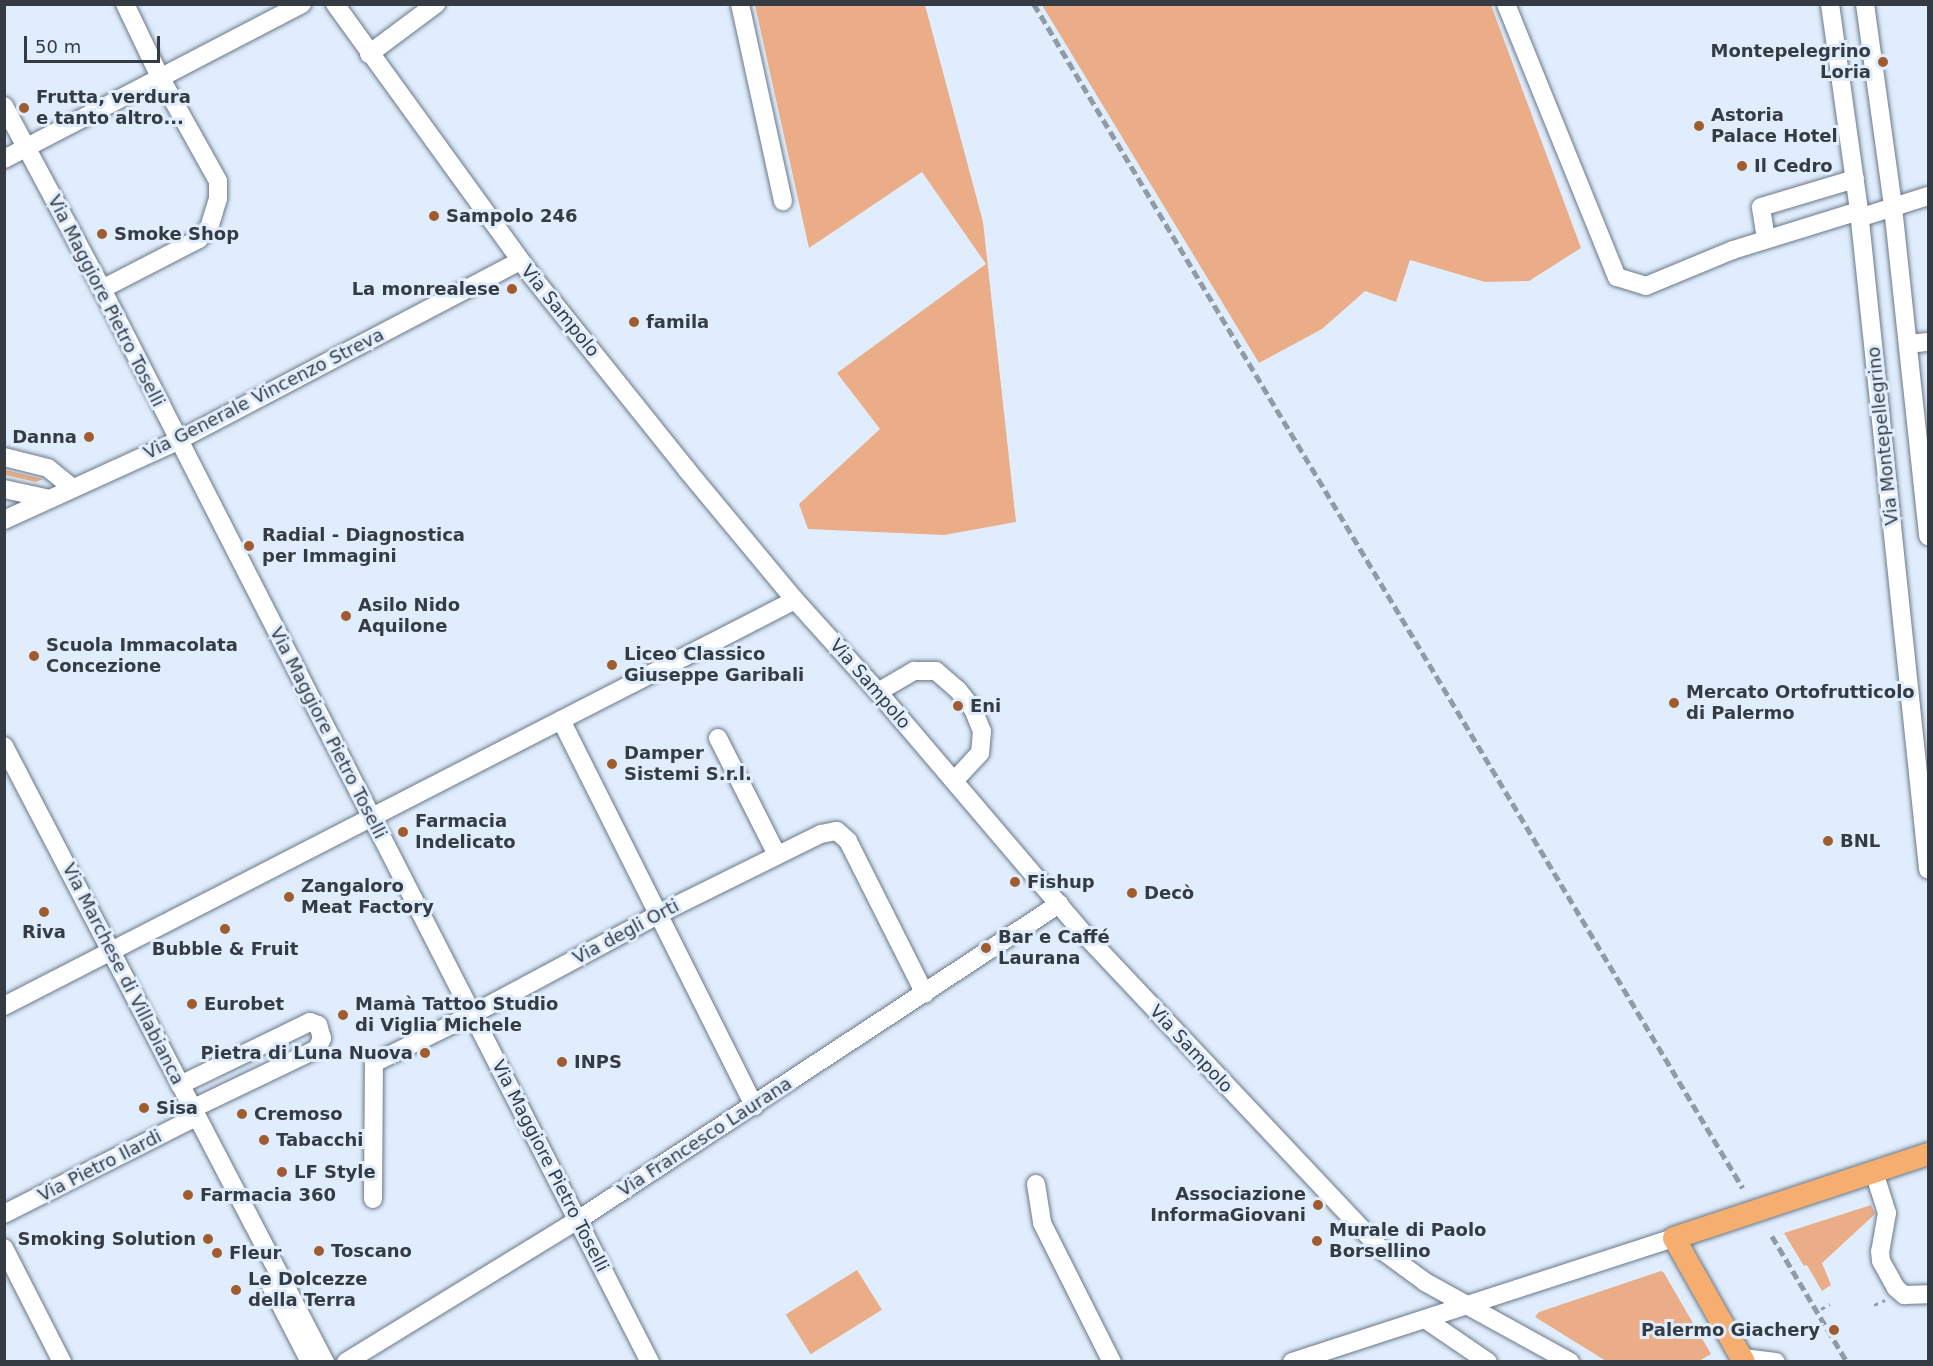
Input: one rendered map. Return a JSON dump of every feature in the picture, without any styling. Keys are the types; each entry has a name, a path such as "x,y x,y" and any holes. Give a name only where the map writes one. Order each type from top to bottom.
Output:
{"main road":[{"path":"1743,1360 1674,1238 1929,1154"}],"street":[{"path":"102,289 200,239 209,228 218,198 218,181 160,77 125,4"},
{"path":"4,159 302,4"},
{"name":"Via Sampolo","path":"335,4 373,51 520,261 795,600 878,692 1059,904 1268,1132 1383,1251 1425,1282 1570,1362"},
{"path":"373,51 436,4"},
{"path":"740,4 783,201"},
{"path":"1506,4 1617,277 1646,286 1766,239 1929,196"},
{"name":"Via Montepellegrino","path":"1830,4 1855,179 1929,869"},
{"name":"Via Montepellegrino","path":"1866,4 1893,207 1908,344 1922,406 1929,536"},
{"name":"Via Maggiore Pietro Toselli","path":"4,106 102,289 177,441 372,816 471,1015 650,1362"},
{"path":"1766,239 1761,207 1855,179"},
{"name":"Via Generale Vincenzo Streva","path":"4,520 177,441 520,261"},
{"path":"1908,344 1929,342"},
{"path":"4,457 48,468 73,488"},
{"path":"4,489 50,499"},
{"path":"4,1006 795,600"},
{"path":"878,692 914,671 936,671 958,690 973,710 982,731 980,753 954,781"},
{"path":"561,720 754,1106"},
{"path":"718,738 777,855"},
{"name":"Via Marchese di Villabianca","path":"6,760 192,1116 325,1362"},
{"name":"Via degli Orti","path":"373,1199 374,1063 471,1015 658,914 821,834 837,831 848,841 925,994"},
{"name":"Via Francesco Laurana","path":"346,1362 578,1220 1059,904"},
{"name":"Via Marchese di Villabianca","path":"107,953 180,1085 192,1116 310,1362"},
{"name":"Via Pietro Ilardi","path":"4,1214 317,1048 322,1038 318,1025 310,1022 180,1085"},
{"path":"1874,1172 1887,1213 1880,1251 1881,1261 1899,1292 1909,1295 1929,1294"},
{"path":"1036,1184 1042,1223 1112,1362"},
{"path":"1292,1362 1674,1238"},
{"path":"5,1248 62,1362"},
{"path":"1425,1319 1488,1362"},
{"path":"1743,1360 1776,1362"}],"path":[{"path":"1821,1309 1830,1304"}],"shaded area":[{"path":"755,5 925,5 983,222 1016,522 944,535 808,529 799,504 880,429 837,373 986,264 922,172 809,248"},
{"path":"1042,5 1491,5 1581,248 1529,281 1485,282 1410,260 1396,302 1365,291 1322,329 1259,363"},
{"path":"5,470 43,479 36,482 5,475"},
{"path":"1871,1205 1875,1214 1822,1263 1831,1285 1822,1291 1784,1233"},
{"path":"857,1270 882,1310 811,1354 786,1315"},
{"path":"1661,1271 1711,1354 1699,1361 1606,1361 1535,1317 1539,1312"}],"railway":[{"path":"1034,4 1743,1188"},
{"path":"1772,1236 1847,1362"}],"place":[{"name":"Montepelegrino Loria","path":"1883,62"},
{"name":"Frutta, verdura e tanto altro...","path":"24,108"},
{"name":"Astoria Palace Hotel","path":"1699,126"},
{"name":"Il Cedro","path":"1742,166"},
{"name":"Sampolo 246","path":"434,216"},
{"name":"Smoke Shop","path":"102,234"},
{"name":"La monrealese","path":"512,289"},
{"name":"famila","path":"634,322"},
{"name":"Danna","path":"89,437"},
{"name":"Radial - Diagnostica per Immagini","path":"249,546"},
{"name":"Asilo Nido Aquilone","path":"346,616"},
{"name":"Scuola Immacolata Concezione","path":"34,656"},
{"name":"Liceo Classico Giuseppe Garibali","path":"612,665"},
{"name":"Mercato Ortofrutticolo di Palermo","path":"1674,703"},
{"name":"Eni","path":"958,706"},
{"name":"Damper Sistemi S.r.l.","path":"612,764"},
{"name":"Farmacia Indelicato","path":"403,832"},
{"name":"BNL","path":"1828,841"},
{"name":"Fishup","path":"1015,882"},
{"name":"Decò","path":"1132,893"},
{"name":"Zangaloro Meat Factory","path":"289,897"},
{"name":"Riva","path":"44,912"},
{"name":"Bubble & Fruit","path":"225,929"},
{"name":"Bar e Caffé Laurana","path":"986,948"},
{"name":"Eurobet","path":"192,1004"},
{"name":"Mamà Tattoo Studio di Viglia Michele","path":"343,1015"},
{"name":"Pietra di Luna Nuova","path":"425,1053"},
{"name":"INPS","path":"562,1062"},
{"name":"Sisa","path":"144,1108"},
{"name":"Cremoso","path":"242,1114"},
{"name":"Tabacchi","path":"264,1140"},
{"name":"LF Style","path":"282,1172"},
{"name":"Farmacia 360","path":"188,1195"},
{"name":"Associazione InformaGiovani","path":"1318,1205"},
{"name":"Smoking Solution","path":"208,1239"},
{"name":"Murale di Paolo Borsellino","path":"1317,1241"},
{"name":"Toscano","path":"319,1251"},
{"name":"Fleur","path":"217,1253"},
{"name":"Le Dolcezze della Terra","path":"236,1290"},
{"name":"Palermo Giachery","path":"1834,1330"}]}
